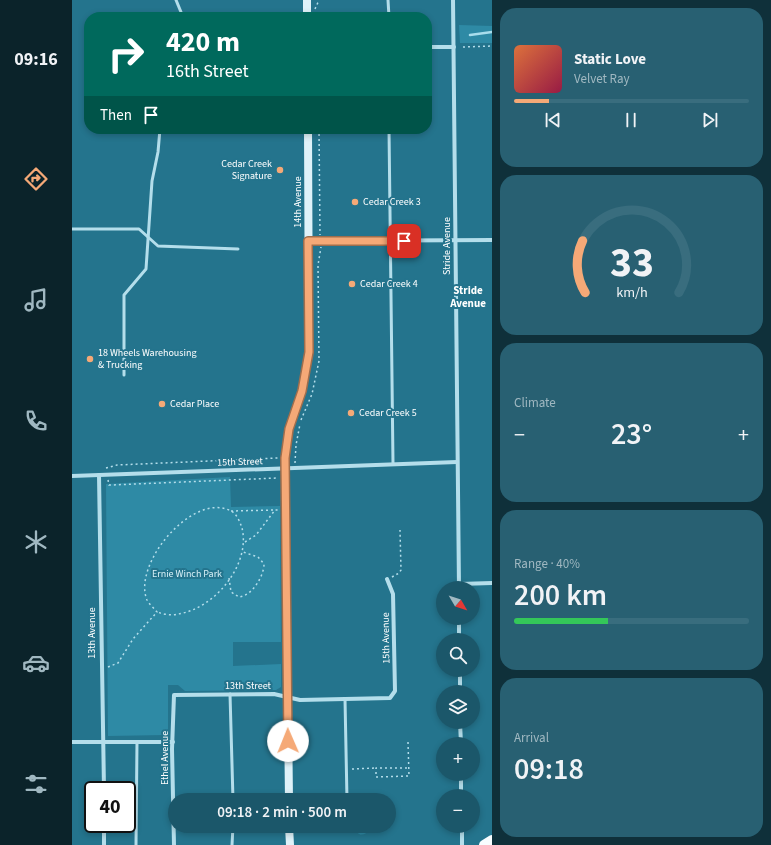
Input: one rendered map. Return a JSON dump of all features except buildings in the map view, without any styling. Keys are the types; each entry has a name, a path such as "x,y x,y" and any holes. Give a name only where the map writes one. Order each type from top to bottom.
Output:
{"main road":[{"path":"484,845 492,840"}],"street":[{"path":"307,0 307,12"},
{"name":"Stride Avenue","path":"453,0 459,581"},
{"path":"432,47 454,47"},
{"name":"14th Avenue","path":"289,793 285,468 289,429 302,391 309,352 308,134"},
{"path":"308,241 492,240"},
{"name":"15th Street","path":"72,476 393,463 457,462"},
{"name":"13th Avenue","path":"99,475 104,781"},
{"name":"15th Avenue","path":"386,579 393,594 395,691 392,696"},
{"path":"480,584 492,583"},
{"name":"13th Street","path":"174,695 274,694 300,700 387,699 392,696"},
{"name":"Ethel Avenue","path":"174,695 172,742 174,845"},
{"path":"72,742 172,742"},
{"path":"104,833 104,845"},
{"path":"289,833 290,845"},
{"path":"462,833 462,845"}],"lane":[{"path":"176,0 181,12"},
{"path":"388,0 389,12"},
{"path":"124,375 124,295 146,270 147,236 152,181 158,152 160,134"},
{"path":"389,134 393,463"},
{"path":"72,229 139,228 158,246 238,249"},
{"path":"230,694 233,793"},
{"path":"345,699 347,793"},
{"path":"136,845 137,742"},
{"path":"232,845 233,833"}],"path":[{"path":"315,10 319,0"},
{"path":"463,47 492,46"},
{"path":"319,134 320,232"},
{"path":"107,468 117,465 278,458"},
{"path":"108,480 109,485 112,485 278,478"},
{"path":"231,512 240,522 244,543 237,566 230,578 217,594 198,607 176,615 157,612 147,600 145,589 151,563 162,543 180,524 198,512 208,508 219,507 231,512 286,510"},
{"path":"244,543 256,535 275,510"},
{"path":"386,579 399,573 401,570 400,530"},
{"path":"230,578 231,592 235,596 244,597 257,584 264,568 262,560 242,552"},
{"path":"106,667 118,663 133,639 157,612"},
{"path":"376,768 376,777 409,776 408,742"},
{"path":"346,770 408,768"}],"green space":[{"path":"459,25 492,26 492,43 460,43"},
{"name":"Ernie Winch Park","path":"230,477 231,507 280,506 281,642 233,642 233,666 281,664 281,687 276,690 185,691 178,685 168,685 168,729 165,735 108,736 106,484"}],"waterway":[{"path":"470,35 492,32"}],"place":[{"name":"Cedar Creek Signature","path":"280,170"},
{"name":"Cedar Creek 3","path":"355,202"},
{"name":"Cedar Creek 4","path":"352,284"},
{"name":"18 Wheels Warehousing & Trucking","path":"90,359"},
{"name":"Cedar Place","path":"162,404"},
{"name":"Cedar Creek 5","path":"351,413"}],"district":[{"name":"Stride Avenue","path":"468,296"}],"route":[{"path":"288,741 285,458 289,429 302,391 309,352 308,241 404,241"}]}
